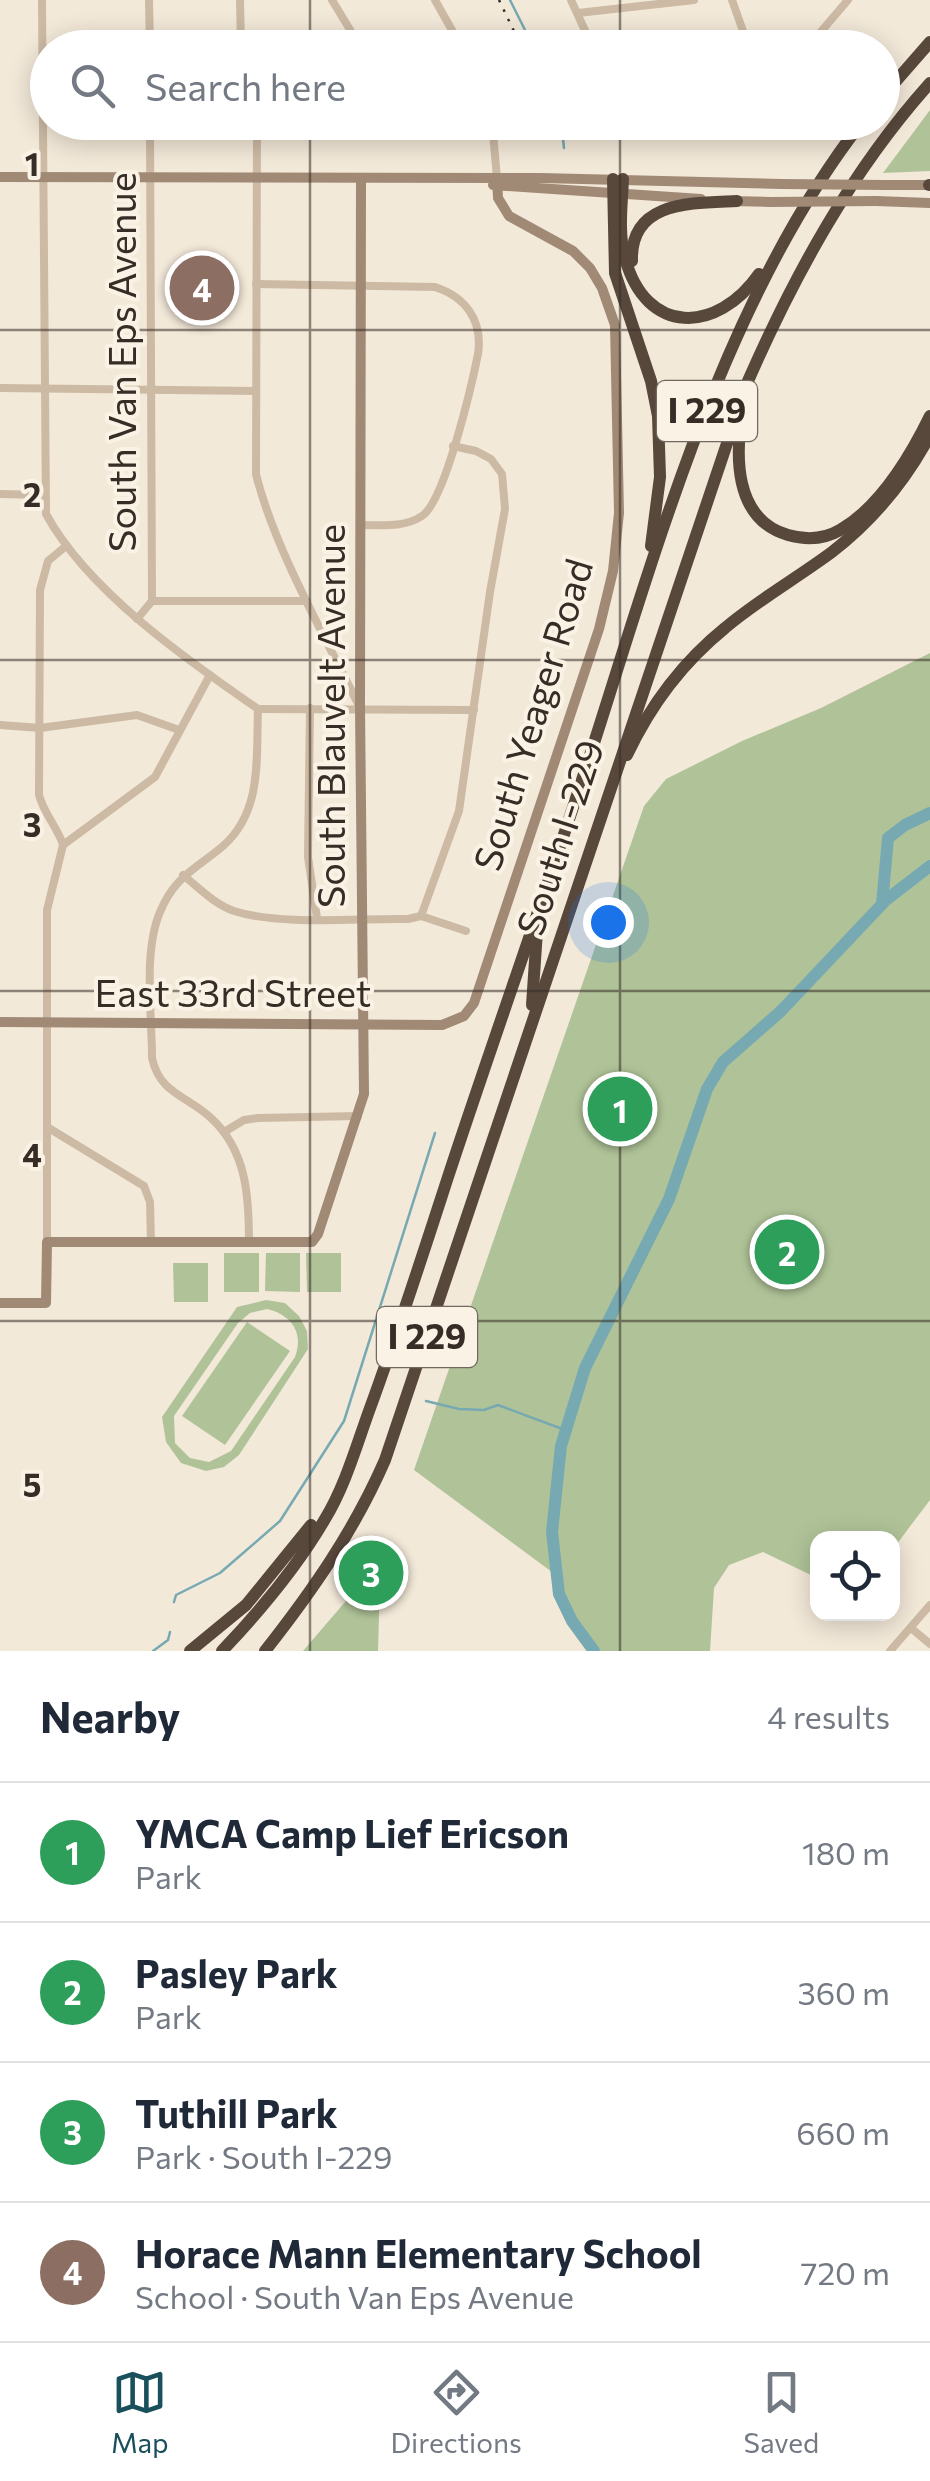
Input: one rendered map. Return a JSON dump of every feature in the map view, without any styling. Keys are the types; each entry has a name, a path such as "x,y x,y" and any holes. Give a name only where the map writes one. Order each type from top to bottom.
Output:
{"highway":[{"path":"900,76 930,42"},
{"name":"South I-229","path":"900,120 930,83"},
{"name":"South I-229","path":"341,1489 539,908 636,607 724,365 765,276 849,140"},
{"name":"South I-229","path":"264,1651 337,1555 385,1460 732,422 804,264 884,140"},
{"path":"617,186 623,249 635,284 654,305 671,314 714,314 739,300 796,224"},
{"path":"617,186 615,272 651,381 659,437 656,521 636,607"},
{"path":"635,284 633,244 656,213 682,204 737,201"},
{"path":"762,350 742,414 740,468 749,504 762,521 780,532 818,538 834,534 852,522 902,465 930,416"},
{"path":"596,831 638,734 672,681 722,629 832,552 859,528 902,480 930,435"},
{"path":"530,1026 539,908"},
{"path":"190,1651 246,1605 341,1489"},
{"name":"I 229","path":"222,1651 277,1589 324,1522 341,1489"}],"street":[{"path":"42,0 42,30"},
{"path":"149,0 150,30"},
{"path":"240,0 241,30"},
{"path":"332,0 350,30"},
{"path":"435,0 452,30"},
{"path":"571,0 585,30"},
{"path":"578,13 694,0"},
{"path":"732,0 742,30"},
{"path":"822,30 848,0"},
{"path":"43,140 44,494 46,514 66,546 137,619 258,709 474,710"},
{"name":"South Van Eps Avenue","path":"150,140 152,601"},
{"path":"257,140 256,474 261,495 307,601 360,708"},
{"path":"494,140 497,182"},
{"path":"0,177 463,180 617,186 930,185"},
{"name":"South Blauvelt Avenue","path":"249,1243 312,1242 318,1234 364,1094 361,179"},
{"name":"South Yeager Road","path":"464,1016 477,997 593,648 609,590 619,513 617,345 610,306 590,268 574,251 509,216 498,198 497,182"},
{"path":"617,186 737,201 930,203"},
{"path":"256,284 435,287 456,295 475,318 478,354 439,496 422,516 393,525 361,525"},
{"path":"0,388 256,391"},
{"path":"422,916 460,811 506,495 502,474 490,459 453,446"},
{"path":"0,494 44,494"},
{"path":"0,1303 46,1303 47,910 63,846 39,795 40,580 48,561 66,546"},
{"path":"137,619 152,601 307,601"},
{"path":"63,846 155,778 210,676"},
{"path":"310,708 308,858 316,918"},
{"path":"47,1242 249,1243 246,1178 224,1132 196,1106 165,1086 156,1074 152,942 159,914 183,874 222,847 246,818 255,785 258,709"},
{"path":"0,725 40,728 138,715 179,730"},
{"path":"183,874 215,902 234,911 266,917 422,916 466,931"},
{"name":"East 33rd Street","path":"0,1022 442,1025 464,1016"},
{"path":"224,1132 244,1120 258,1118 358,1116"},
{"path":"47,1126 144,1186 150,1202 150,1243"},
{"path":"890,1651 930,1605"},
{"path":"911,1628 930,1644"}],"green space":[{"path":"930,110 930,171 883,173"},
{"path":"930,653 930,1500 900,1540 900,1531 810,1531 810,1575 763,1552 729,1565 714,1588 710,1651 594,1651 564,1608 556,1575 414,1470 644,806 666,779"},
{"path":"224,1253 259,1253 259,1292 224,1292"},
{"path":"266,1253 300,1253 300,1292 265,1291"},
{"path":"306,1253 341,1253 341,1292 307,1292"},
{"path":"173,1263 208,1263 208,1302 174,1302"},
{"path":"266,1300 285,1303 307,1331 308,1349 239,1455 224,1467 206,1471 181,1463 166,1442 162,1417 237,1307","holes":["267,1309 294,1326 298,1340 295,1357 231,1451 209,1462 190,1458 175,1443 174,1416 238,1323 250,1313"]},
{"path":"247,1322 290,1351 225,1445 182,1416"},
{"path":"381,1544 378,1651 303,1651 345,1602"}],"waterway":[{"path":"510,0 525,30"},
{"path":"563,140 564,148"},
{"path":"882,904 888,838 930,813"},
{"path":"594,1651 572,1621 559,1594 552,1532 561,1446 585,1368 669,1199 707,1089 723,1062 781,1011 886,900 930,866"},
{"path":"174,1602 176,1595 220,1573 280,1521 344,1421 435,1133"},
{"path":"426,1401 459,1409 484,1410 498,1405 565,1430"},
{"path":"153,1651 168,1640 170,1632"}],"railway":[{"path":"499,0 513,30"}],"place":[{"name":"Horace Mann Elementary School","path":"202,288"},
{"name":"YMCA Camp Lief Ericson","path":"620,1109"},
{"name":"Pasley Park","path":"787,1252"},
{"name":"Tuthill Park","path":"371,1573"}]}
